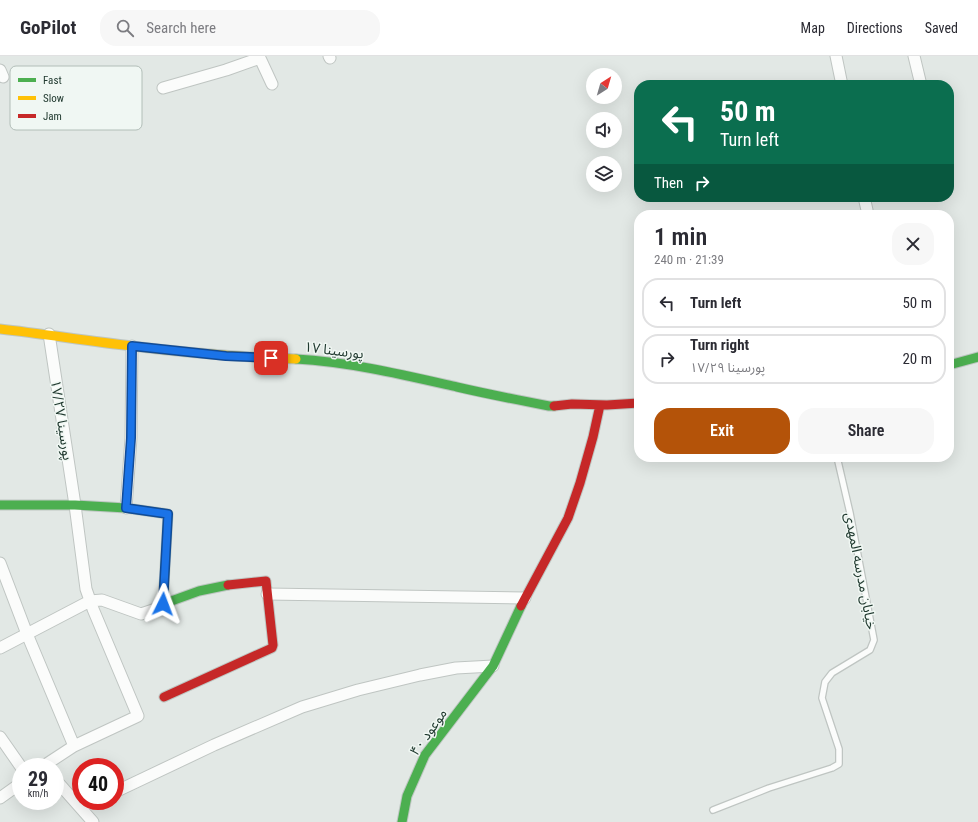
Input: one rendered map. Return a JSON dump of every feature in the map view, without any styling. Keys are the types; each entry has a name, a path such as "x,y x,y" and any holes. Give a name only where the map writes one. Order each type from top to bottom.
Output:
{"street":[{"path":"836,56 841,80"},
{"path":"914,56 920,80"},
{"path":"163,88 226,70 260,57 272,84"},
{"path":"865,202 866,210"},
{"name":"پورسینا ۱۷","path":"0,329 49,334 132,346 226,356 315,360 383,370 479,392 550,406 572,404 600,405 634,403"},
{"name":"پورسینا ۱۷/۲۷","path":"49,334 86,589 138,716 74,746"},
{"path":"126,508 131,438 132,346"},
{"path":"954,364 978,357"},
{"name":"موعود ۴۰","path":"402,822 408,796 425,755 493,666 525,598 568,518 580,483 600,405"},
{"path":"0,505 75,505 126,508 168,514 163,604"},
{"path":"0,563 27,634 74,746 57,758"},
{"path":"0,648 90,601 102,600 141,614 199,591 264,580 267,582 273,644 272,648 164,696"},
{"path":"267,594 525,598"},
{"path":"124,788 214,745 302,707 358,690 420,675 456,668 493,666"},
{"path":"0,737 15,758"},
{"path":"0,798 12,789"},
{"path":"64,789 72,799"},
{"path":"82,810 93,822"}],"lane":[{"name":"خیابان مدرسه المهدی","path":"714,810 770,788 832,768 839,764 839,748 822,698 825,682 832,673 870,650 874,640 850,513 838,462"}],"traffic: fast":[{"path":"954,364 978,357"},
{"path":"296,359 336,363 377,370 503,397 554,406"},
{"path":"0,505 75,505 126,508 168,514 163,604 199,591 228,585"},
{"path":"402,822 407,796 425,755 493,666 521,606"}],"traffic: slow":[{"path":"0,329 173,351 296,359"}],"traffic: jam":[{"path":"554,406 572,404 607,405 634,403"},
{"path":"521,606 568,518 580,483 600,405"},
{"path":"164,697 272,648 273,645 266,581 228,585"}],"route":[{"path":"163,604 168,514 126,508 131,438 132,346 226,356 271,358"}]}
